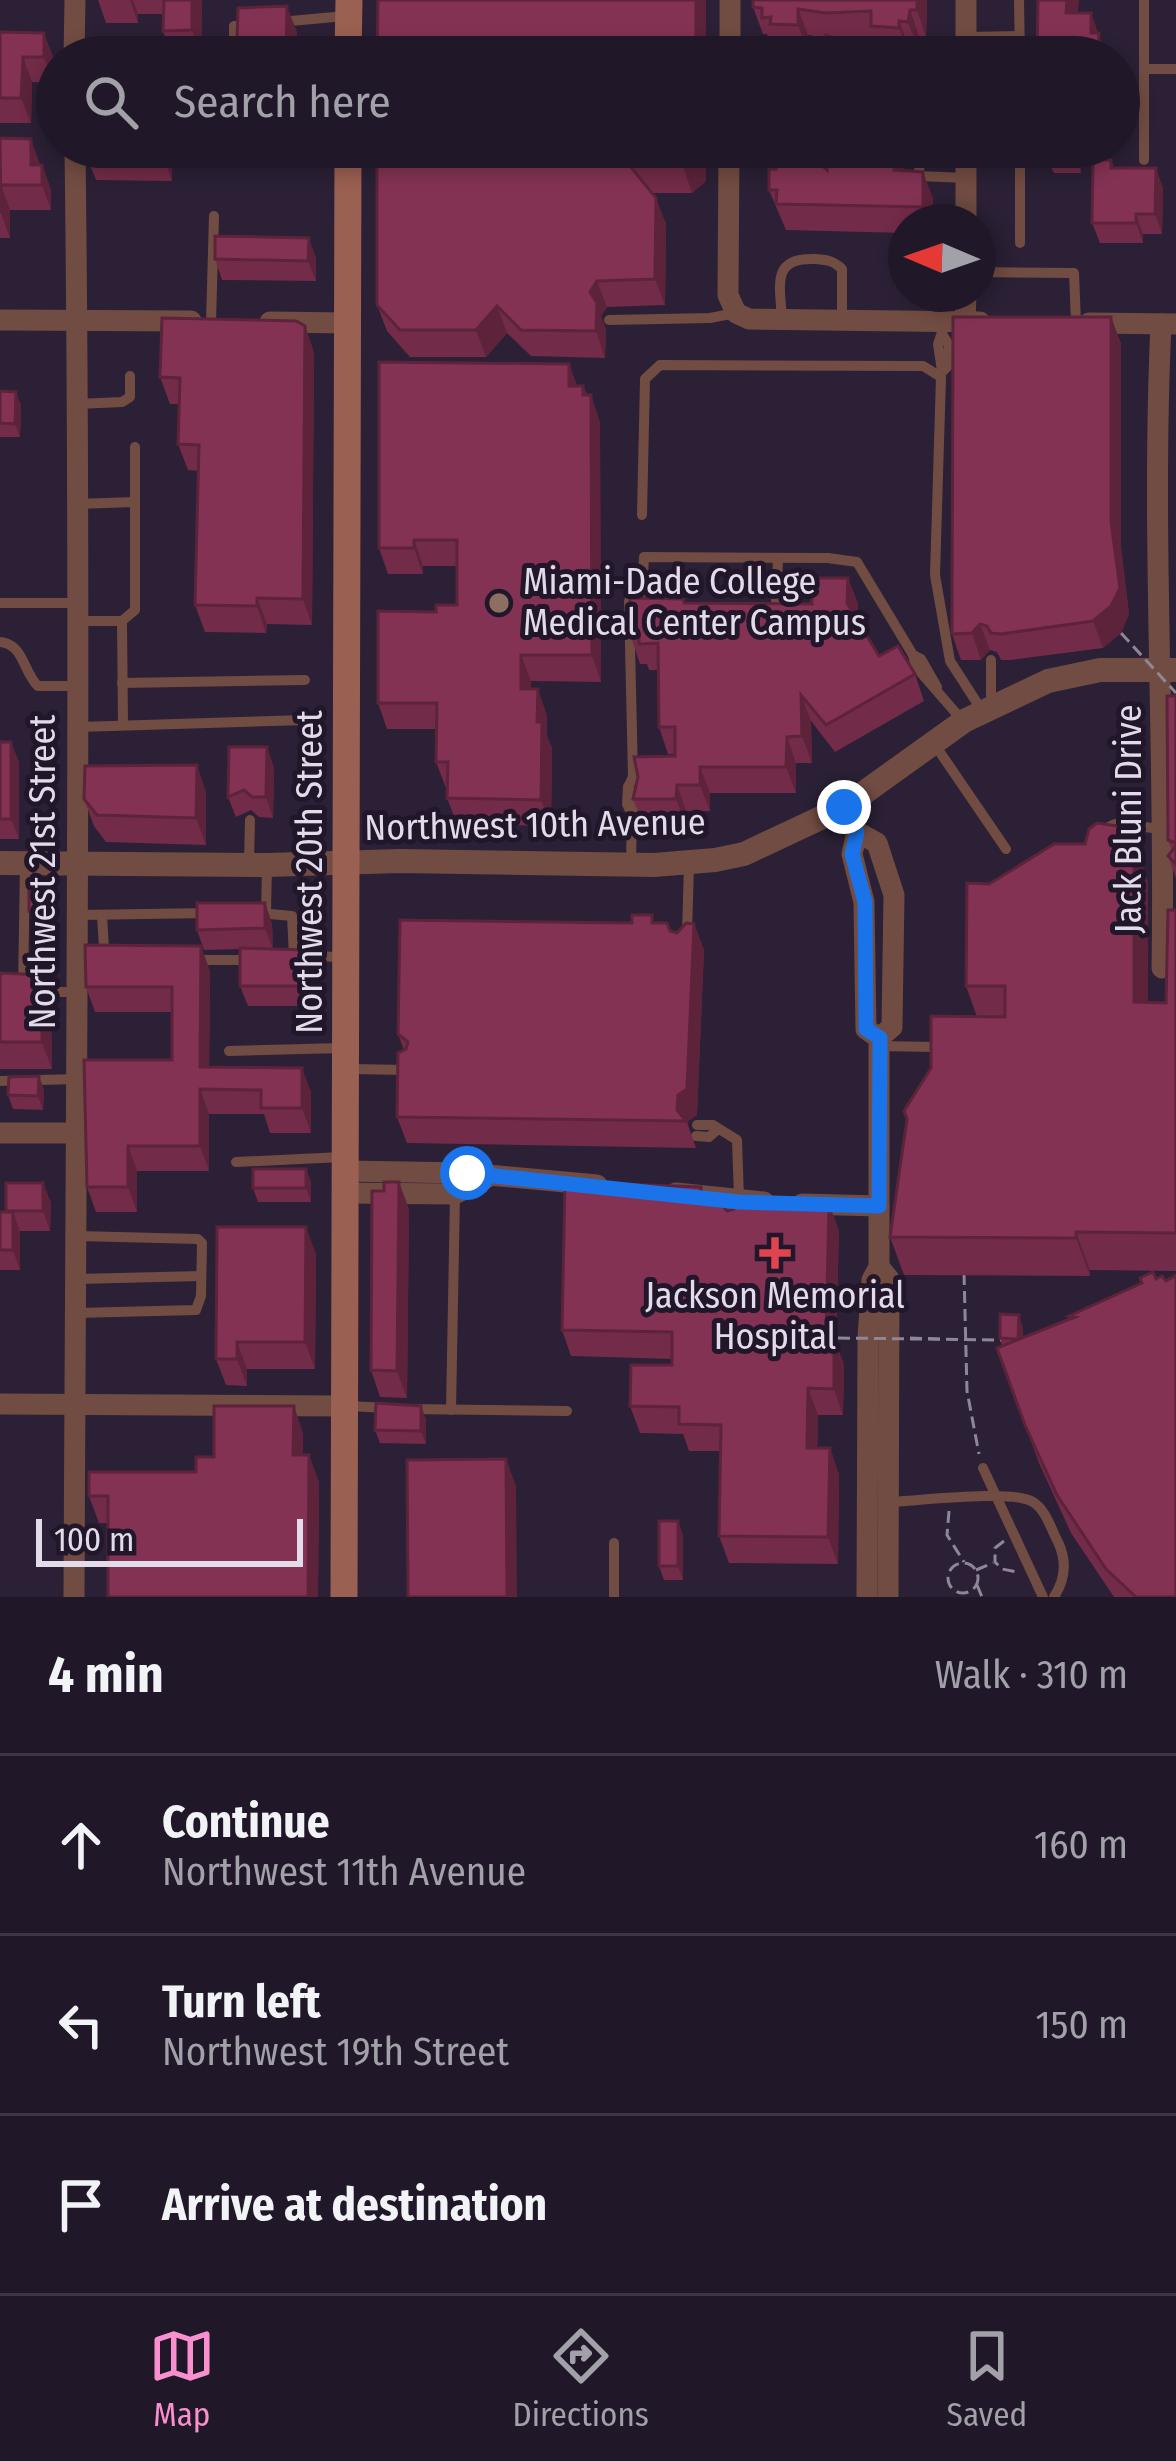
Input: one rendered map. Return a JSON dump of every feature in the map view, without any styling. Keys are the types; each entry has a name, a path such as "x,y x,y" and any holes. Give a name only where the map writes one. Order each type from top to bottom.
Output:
{"main road":[{"name":"Northwest 20th Street","path":"344,1597 348,168"}],"street":[{"path":"74,36 75,0"},
{"path":"730,0 730,36"},
{"path":"966,0 966,36"},
{"name":"Northwest 21st Street","path":"74,1597 79,1133 75,168"},
{"path":"729,168 728,295 736,314 749,319 951,326 1010,322"},
{"path":"966,168 966,204"},
{"path":"951,326 958,312"},
{"path":"0,320 347,323"},
{"path":"1065,323 1168,324"},
{"name":"Jack Bluni Drive","path":"1162,968 1155,879 1163,829 1168,670 1157,396 1168,324"},
{"name":"Northwest 10th Avenue","path":"13,864 689,864 744,854 844,807 933,742 1048,681 1100,670 1168,670"},
{"path":"844,807 857,832 877,843 894,895 892,1028 880,1042 886,1150 879,1206 879,1267 872,1280 869,1324 888,1597"},
{"path":"0,1133 79,1133"},
{"path":"346,1174 490,1175 638,1189 738,1208 879,1206"},
{"path":"346,1174 455,1194 490,1175"},
{"path":"0,1404 344,1406"},
{"path":"867,1597 878,1502"}],"lane":[{"path":"1019,0 1019,36"},
{"path":"1144,0 1144,160"},
{"path":"276,22 349,8"},
{"path":"234,36 234,26 255,24"},
{"path":"1144,69 1176,70"},
{"path":"919,168 919,176 966,178"},
{"path":"1020,168 1020,243"},
{"path":"214,216 232,322"},
{"path":"782,320 781,278 785,263 792,259 836,262 842,269 842,320"},
{"path":"996,272 1075,273 1065,323"},
{"path":"609,320 736,314"},
{"path":"951,326 938,344 935,575 950,661 979,714"},
{"path":"642,515 645,379 660,365 923,366 941,374"},
{"path":"77,404 122,402 130,397 130,376"},
{"path":"0,603 122,620 134,610 135,447"},
{"path":"76,504 135,502"},
{"path":"631,865 637,798 628,787 633,777 629,601 642,593 644,557 857,562 937,687 979,714"},
{"path":"776,604 778,559"},
{"path":"122,620 123,724"},
{"path":"0,642 20,652 27,676 38,686 75,686"},
{"path":"979,714 992,660"},
{"path":"122,683 305,680"},
{"path":"75,728 306,720"},
{"path":"933,742 1006,849"},
{"path":"250,820 266,913"},
{"path":"1091,848 1098,832 1115,824 1163,829"},
{"path":"13,864 18,992 77,992"},
{"path":"686,950 689,864"},
{"path":"242,913 292,916 292,958 346,956"},
{"path":"75,915 219,914"},
{"path":"101,915 105,951 120,961"},
{"path":"184,961 268,960"},
{"path":"880,1042 935,1047 935,1066"},
{"path":"229,1051 346,1059 408,1070"},
{"path":"0,1081 78,1079"},
{"path":"696,1131 712,1125 737,1140 738,1208"},
{"path":"236,1162 346,1174"},
{"path":"451,1410 455,1194"},
{"path":"76,1313 196,1310 202,1276 198,1239 78,1236"},
{"path":"77,1279 202,1276"},
{"path":"344,1406 567,1411"},
{"path":"983,1468 1043,1597"},
{"path":"878,1502 1024,1498 1043,1512 1063,1552 1062,1582 1054,1597"},
{"path":"614,1543 614,1597"}],"path":[{"path":"1121,633 1176,693"},
{"path":"964,1271 968,1391 983,1468"},
{"path":"836,1338 1010,1340"},
{"path":"896,1338 940,1339"},
{"path":"949,1510 947,1535 961,1551 964,1563 976,1570"},
{"path":"995,1562 995,1548 1004,1541"},
{"path":"976,1570 995,1562"},
{"path":"995,1562 1007,1572 1018,1572"},
{"path":"964,1563 949,1572 950,1586 967,1593 977,1583"},
{"path":"976,1570 982,1597"}],"building":[{"path":"164,0 192,0 192,30 163,31"},
{"path":"378,0 696,0 696,36 377,36"},
{"path":"753,0 917,0 917,10 910,10 908,22 899,21 899,28 871,26 871,11 798,9 798,25 770,24 771,17 762,18 762,8 753,7"},
{"path":"1038,0 1067,0 1066,13 1091,13 1091,33 1099,33 1099,36 1037,36"},
{"path":"287,6 286,36 237,36 238,8"},
{"path":"0,32 44,33 36,36 36,57 23,57 21,98 0,98"},
{"path":"0,138 31,139 31,165 42,168 42,185 1,185 1,213"},
{"path":"377,168 632,168 656,198 655,279 597,281 590,292 597,303 596,331 521,330 497,306 476,330 400,330 377,305"},
{"path":"1093,168 1156,168 1155,214 1136,214 1136,223 1092,223"},
{"path":"769,169 923,172 923,204 776,204 777,190 769,190"},
{"path":"215,236 309,238 308,261 215,259"},
{"path":"953,317 1111,317 1111,522 1120,588 1111,606 1093,621 1001,634 980,624 972,633 952,634"},
{"path":"162,318 296,321 305,326 303,599 257,598 257,606 195,605 199,445 178,444 180,378 160,377"},
{"name":"Miami-Dade College Medical Center Campus","path":"379,362 569,364 569,386 583,386 583,395 591,395 592,655 521,655 521,689 538,689 541,800 447,798 448,762 436,762 437,703 378,703 378,611 436,612 436,605 457,605 457,540 414,540 414,548 379,548"},
{"path":"0,391 16,392 15,424 0,423"},
{"path":"811,578 848,578 847,603 879,656 898,646 915,674 826,725 801,695 802,736 787,737 786,767 700,767 700,785 677,785 676,799 633,799 638,777 634,757 675,756 675,727 659,727 658,643 639,644 639,637 631,637 630,598 812,604"},
{"path":"1167,696 1176,696 1176,843 1168,840"},
{"path":"0,742 11,742 11,819 0,819"},
{"path":"229,747 267,747 266,797 252,797 244,790 228,797"},
{"path":"197,765 196,818 97,815 84,799 85,766"},
{"path":"1097,823 1124,827 1134,842 1134,1002 1166,1003 1168,910 1176,910 1176,1233 1076,1232 1076,1238 890,1237 907,1119 904,1111 931,1068 931,1016 1005,1017 1005,986 966,986 967,883 989,884 1054,844 1085,844 1089,829"},
{"path":"29,879 45,880 44,912 29,911"},
{"path":"197,903 265,903 265,928 197,930"},
{"path":"632,915 652,915 652,923 667,923 677,933 686,923 694,924 687,1089 678,1095 677,1110 686,1121 397,1117 398,1053 408,1042 398,1034 400,920 632,923"},
{"path":"85,945 201,946 200,1067 302,1068 302,1108 261,1108 261,1090 200,1089 200,1146 128,1146 128,1187 87,1187 84,1060 172,1060 172,987 86,987"},
{"path":"240,948 306,950 306,986 240,986"},
{"path":"0,973 42,975 42,1042 0,1042"},
{"path":"39,1076 38,1096 8,1095 9,1077"},
{"path":"253,1169 306,1169 306,1188 253,1188"},
{"path":"384,1182 399,1182 397,1371 371,1370 372,1191 384,1191"},
{"path":"565,1182 701,1187 701,1200 719,1201 727,1211 738,1201 829,1204 826,1338 834,1338 834,1389 808,1388 807,1448 830,1448 828,1537 719,1536 721,1425 679,1424 679,1407 630,1406 631,1365 672,1365 672,1332 562,1330"},
{"path":"6,1183 43,1183 43,1211 6,1211"},
{"path":"0,1212 13,1212 13,1250 0,1250"},
{"path":"217,1227 306,1227 305,1342 237,1342 237,1359 216,1359"},
{"path":"1153,1272 1156,1279 1162,1276 1166,1281 1176,1275 1176,1597 1136,1597 1106,1569 1057,1495 997,1348 1075,1317 1069,1316 1142,1283 1140,1278"},
{"path":"1000,1314 1019,1315 1018,1339 1000,1338"},
{"path":"376,1403 421,1406 421,1431 375,1430"},
{"path":"214,1406 294,1406 293,1455 309,1455 308,1597 108,1597 108,1496 89,1496 89,1472 196,1472 196,1457 214,1457"},
{"path":"506,1459 507,1597 408,1597 407,1460"},
{"path":"659,1521 678,1521 678,1566 659,1566"}],"place":[{"name":"Miami-Dade College Medical Center Campus","path":"499,603"},
{"name":"Jackson Memorial Hospital","path":"775,1253"}],"route":[{"path":"467,1173 739,1202 879,1206 880,1038 866,1029 865,902 852,854 857,832 844,807"}]}
